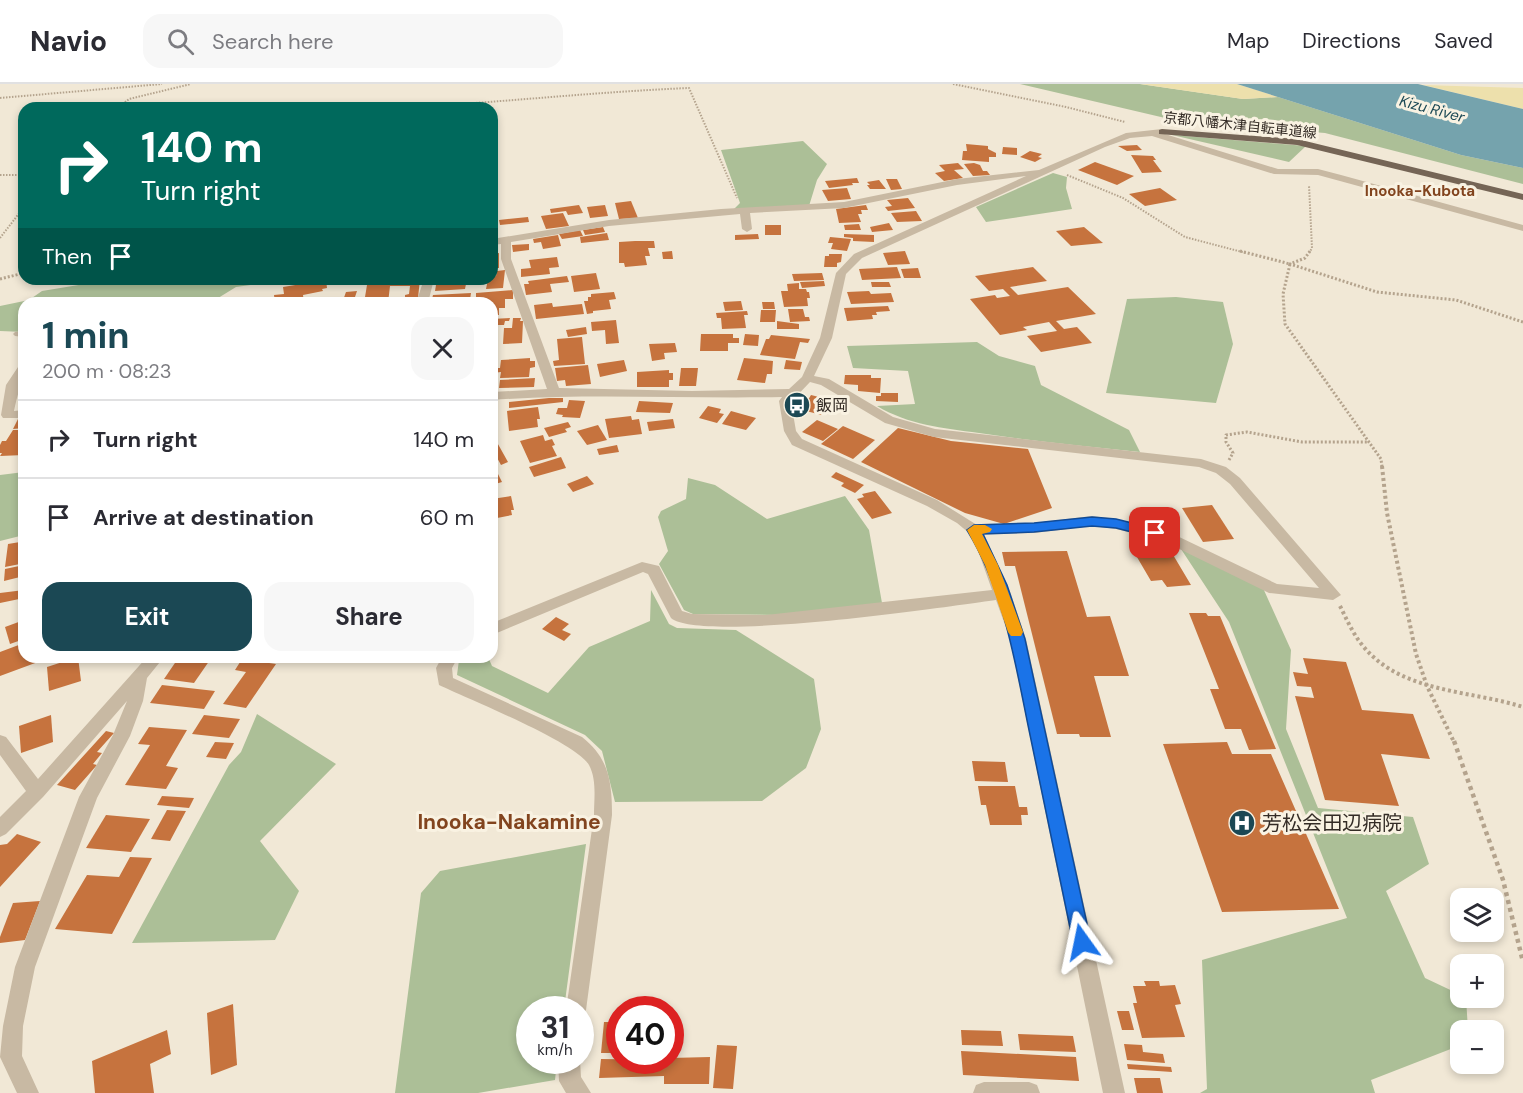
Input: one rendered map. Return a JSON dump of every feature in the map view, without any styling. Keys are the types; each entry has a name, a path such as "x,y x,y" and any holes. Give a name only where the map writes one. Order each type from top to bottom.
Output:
{"main road":[{"name":"京都八幡木津自転車道線","path":"1156,132 1306,143 1523,197"}],"street":[{"path":"1114,1093 1018,639 983,545 974,530 932,503 797,442 790,431 785,401 807,378 826,338 841,273 858,256 1046,171 1122,138 1156,132 1277,172 1318,172 1523,228"},
{"path":"498,241 609,223 721,212 844,205 984,177 1046,171"},
{"path":"745,211 747,229"},
{"path":"506,239 506,259 554,392"},
{"path":"18,376 12,385 7,414 18,414"},
{"path":"807,378 825,382 889,420 934,433 1201,463 1221,470 1235,481 1333,595"},
{"path":"498,396 554,392 692,395 791,393"},
{"path":"974,530 1034,528 1092,521 1116,524 1168,537 1274,589 1333,595"},
{"path":"498,627 642,567 654,570 676,614 681,618 692,620 766,621 940,603 1003,594"},
{"path":"0,829 37,792 151,663"},
{"path":"447,663 444,668 445,681 576,742 594,757 599,765 603,786 603,815 578,996"},
{"path":"28,1093 11,1057 13,1026 25,967 88,797 125,727 135,701 139,676"},
{"path":"0,742 37,792"},
{"path":"570,1074 570,1081 580,1093"},
{"path":"984,1093 1029,1093"}],"path":[{"path":"0,98 162,84"},
{"path":"125,102 129,99 191,84"},
{"path":"953,84 1128,122"},
{"path":"498,103 599,92 689,88 710,131 738,201 735,207 721,212"},
{"path":"1046,171 1110,191 1143,209 1171,231 1185,237 1290,264 1377,292 1456,300 1523,321"},
{"path":"0,176 18,175"},
{"path":"1290,264 1305,258 1312,248 1309,183 1338,177"},
{"path":"0,238 18,215"},
{"path":"1290,264 1281,295 1280,307 1285,324 1382,459 1387,513 1416,654 1427,686 1449,728 1468,779 1503,880 1523,962"},
{"path":"0,279 18,274"},
{"path":"1221,470 1233,453 1226,442 1226,435 1234,433 1247,432 1302,442 1370,442"},
{"path":"1333,595 1366,651 1388,671 1408,681 1499,698 1523,707"}],"green space":[{"path":"1020,84 1140,84 1243,99 1278,97 1461,155 1523,168 1523,184 1325,133 1178,121"},
{"path":"1172,135 1306,146 1289,162"},
{"path":"803,141 827,164 817,180 809,206 734,209 740,203 721,150"},
{"path":"1053,173 1067,177 1066,188 1072,209 986,222 976,207"},
{"path":"78,285 250,285 236,287 220,297 33,297 42,291"},
{"path":"1176,297 1223,302 1233,344 1216,403 1106,393 1127,299"},
{"path":"18,302 18,332 0,331 0,306"},
{"path":"977,342 999,356 1035,366 1041,385 1129,430 1140,452 952,429 901,418 877,406 915,404 908,371 853,368 847,346"},
{"path":"18,473 18,536 0,541 0,475"},
{"path":"688,478 715,485 767,519 845,496 869,530 882,603 777,615 693,614 684,610 659,564 668,551 658,517 661,511 686,499"},
{"path":"1181,549 1263,588 1291,650 1286,729 1318,808 1413,817 1429,864 1386,891 1425,978 1450,990 1450,1008 1467,1008 1467,1020 1450,1020 1450,1049 1371,1080 1375,1093 1200,1093 1207,1089 1202,960 1347,918 1229,622"},
{"path":"651,590 669,624 677,628 736,630 814,679 821,729 806,768 762,801 615,802 602,751 585,735 457,675 459,663 491,663 492,666 548,693 589,647 650,621"},
{"path":"257,714 336,764 260,841 299,891 275,940 132,943 229,765 241,752"},
{"path":"586,844 566,996 516,996 516,1074 556,1074 555,1080 478,1093 395,1093 421,893 440,871"}],"sand":[{"path":"1140,84 1237,84 1278,97 1243,99"},
{"path":"1423,85 1523,88 1523,109"}],"water":[{"name":"Kizu River","path":"1237,84 1418,84 1523,109 1523,168 1461,155"}],"building":[{"path":"966,144 988,146 988,149 996,153 996,157 989,157 989,162 962,160 963,151 967,151"},
{"path":"1137,145 1142,150 1127,151 1118,146"},
{"path":"1003,147 1017,148 1017,155 1002,154"},
{"path":"1030,151 1042,154 1038,157 1042,158 1035,162 1020,157"},
{"path":"1131,155 1153,156 1156,160 1153,160 1162,172 1142,173"},
{"path":"1095,162 1134,176 1117,185 1078,170"},
{"path":"958,163 964,169 954,170 963,178 944,181 935,173 945,171 939,165"},
{"path":"964,164 980,165 983,171 987,171 990,175 973,176"},
{"path":"857,178 859,183 829,188 825,181"},
{"path":"886,179 897,179 902,189 891,190"},
{"path":"879,180 886,189 870,189 867,185 870,185 867,182"},
{"path":"847,188 851,199 828,201 822,190"},
{"path":"1160,188 1177,200 1145,206 1129,194"},
{"path":"908,198 915,208 888,211 885,207 892,206 887,200"},
{"path":"631,201 638,218 619,219 615,203"},
{"path":"579,205 583,213 568,215 566,211 551,213 550,209"},
{"path":"605,205 608,216 590,218 587,207"},
{"path":"866,205 868,210 861,210 862,214 858,214 861,222 839,223 836,209"},
{"path":"916,211 922,221 897,222 891,213"},
{"path":"563,213 569,226 546,229 541,216"},
{"path":"528,217 529,222 500,225 499,220"},
{"path":"889,223 893,230 872,232 870,227"},
{"path":"859,224 861,230 845,230 844,225"},
{"path":"765,225 781,225 781,235 765,235"},
{"path":"603,227 605,232 585,235 583,230"},
{"path":"1084,227 1103,243 1071,246 1056,231"},
{"path":"580,230 583,236 562,239 559,234"},
{"path":"607,233 609,240 581,243 580,237"},
{"path":"758,234 759,239 735,240 735,235"},
{"path":"844,234 874,235 874,242 853,241 853,238 844,237"},
{"path":"558,235 561,246 543,249 541,242 534,243 533,239"},
{"path":"830,237 851,239 847,251 831,249 833,243 828,243"},
{"path":"654,241 655,248 648,248 650,256 645,256 647,265 625,267 624,263 619,263 619,242"},
{"path":"529,244 529,250 513,252 512,245"},
{"path":"672,251 673,259 663,259 662,252"},
{"path":"905,251 910,264 888,265 883,253"},
{"path":"842,254 841,262 837,263 837,267 824,267 825,256"},
{"path":"557,257 559,267 549,268 550,274 521,277 521,269 531,268 529,260"},
{"path":"897,267 901,278 862,280 859,269"},
{"path":"1033,267 1047,281 1010,287 1018,295 1068,287 1096,314 1056,321 1064,329 1077,327 1092,343 1041,352 1027,336 1057,331 1049,322 1023,327 1027,330 1000,335 970,299 995,295 997,298 1010,296 1003,289 989,291 975,276"},
{"path":"918,268 921,278 904,278 901,269"},
{"path":"505,270 503,288 486,289 487,285 498,285 498,271"},
{"path":"596,273 600,289 574,292 571,276"},
{"path":"822,273 824,280 794,281 792,274"},
{"path":"567,276 569,282 550,284 552,292 526,295 524,284 529,284 528,281"},
{"path":"824,281 825,286 802,288 800,282"},
{"path":"871,282 889,282 891,287 872,287"},
{"path":"799,283 799,289 806,289 809,292 808,306 784,307 781,291 788,291 787,284"},
{"path":"327,285 327,288 303,295 303,297 274,297 274,295 284,294 283,287"},
{"path":"367,285 419,285 418,297 405,297 409,294 410,286 390,286 389,297 365,297"},
{"path":"436,285 466,285 465,289 435,291"},
{"path":"513,290 513,299 505,299 505,308 499,308 498,315 498,297 476,297 476,293"},
{"path":"357,291 355,297 344,297 346,292"},
{"path":"869,291 871,294 891,293 894,302 851,304 847,292"},
{"path":"614,292 616,299 609,300 611,309 587,314 584,301 588,301 591,294"},
{"path":"471,293 470,297 432,297 433,295"},
{"path":"741,301 743,310 725,311 723,302"},
{"path":"762,302 774,302 775,309 763,309"},
{"path":"552,303 553,307 582,304 584,314 536,319 534,305"},
{"path":"888,306 890,311 876,312 877,315 872,315 873,319 847,321 844,308"},
{"path":"788,309 803,309 805,317 809,317 810,321 790,322"},
{"path":"761,310 776,310 775,322 760,322"},
{"path":"747,311 748,315 744,315 746,328 722,329 721,318 717,318 716,313"},
{"path":"510,318 509,321 505,321 504,325 498,325 498,319"},
{"path":"513,318 521,318 520,321 523,321 522,343 503,344 504,328 512,328"},
{"path":"616,320 619,343 606,344 605,330 592,331 591,322"},
{"path":"777,321 799,324 799,329 777,329"},
{"path":"586,327 587,334 568,337 566,330"},
{"path":"701,334 733,334 733,338 739,338 739,343 728,343 728,351 700,351"},
{"path":"745,334 759,335 758,346 743,345"},
{"path":"771,335 810,339 808,343 800,342 795,359 760,355 766,339 769,339"},
{"path":"582,337 585,364 554,366 553,361 559,360 557,339"},
{"path":"675,343 677,352 664,353 665,359 652,361 649,344"},
{"path":"530,358 530,361 535,361 535,367 530,368 529,377 500,378 501,372 498,372 498,368 500,368 501,360"},
{"path":"744,358 773,361 772,374 767,374 765,383 737,380"},
{"path":"624,360 627,371 600,377 597,364"},
{"path":"786,360 802,362 800,370 784,369"},
{"path":"588,365 591,384 566,386 565,380 557,381 555,368"},
{"path":"681,368 698,368 696,386 679,386"},
{"path":"669,370 669,373 673,373 673,380 669,380 669,387 637,387 637,372"},
{"path":"845,375 871,375 871,378 881,378 880,393 858,391 858,385 844,384"},
{"path":"535,378 534,387 499,388 500,380"},
{"path":"881,393 898,393 898,402 876,401 876,396 881,396"},
{"path":"811,395 831,400 822,415 802,410"},
{"path":"563,398 563,402 509,408 509,402"},
{"path":"569,400 585,401 580,418 562,417 563,415 556,414 558,408 567,408"},
{"path":"639,401 673,403 670,413 636,412"},
{"path":"708,406 721,409 719,413 724,414 717,423 699,418"},
{"path":"538,407 540,419 537,419 538,427 509,431 507,411"},
{"path":"731,411 756,418 746,430 722,424"},
{"path":"631,416 632,420 639,419 642,434 609,438 605,419"},
{"path":"18,419 18,429 13,429"},
{"path":"673,419 675,428 649,431 647,422"},
{"path":"817,420 838,429 823,441 802,432"},
{"path":"568,422 571,427 565,429 567,432 549,437 544,428"},
{"path":"598,425 607,440 587,445 577,431"},
{"path":"843,426 875,440 853,459 821,444"},
{"path":"898,428 951,441 1028,449 1052,508 1004,524 965,513 861,462"},
{"path":"13,430 18,430 18,455 0,456 2,453 0,453 0,445 2,441 6,441"},
{"path":"543,435 545,441 552,439 555,445 552,446 557,456 530,463 520,441"},
{"path":"498,444 508,462 501,465 498,460"},
{"path":"617,445 619,452 599,455 597,449"},
{"path":"561,457 566,468 534,477 529,467"},
{"path":"836,472 864,485 855,493 841,486 844,483 831,477"},
{"path":"587,476 594,484 573,492 567,484"},
{"path":"875,491 892,513 872,519 857,499 864,497 862,494"},
{"path":"511,496 514,510 511,510 512,515 498,518 498,498"},
{"path":"1212,505 1234,539 1203,542 1182,508"},
{"path":"18,542 18,564 5,567 8,544"},
{"path":"1169,548 1191,585 1167,587 1162,580 1151,581 1134,552"},
{"path":"1067,551 1087,617 1110,616 1129,676 1094,676 1111,737 1057,734 1015,566 1005,566 1002,552"},
{"path":"18,566 18,578 4,581 5,569"},
{"path":"18,591 18,599 0,603 0,593"},
{"path":"1189,613 1220,616 1276,749 1249,750 1241,729 1225,729 1210,689 1219,689"},
{"path":"556,617 569,624 562,630 571,634 564,641 542,629"},
{"path":"18,622 18,641 10,644 5,627"},
{"path":"18,645 18,663 35,663 0,676 0,652"},
{"path":"1303,658 1346,662 1362,710 1413,714 1430,759 1381,754 1399,806 1325,800 1295,696 1314,698 1311,687 1297,686 1293,672 1308,674"},
{"path":"59,663 79,663 81,681 49,691 47,667"},
{"path":"175,663 208,663 194,683 164,679"},
{"path":"239,663 276,664 246,708 223,704 246,672 235,670"},
{"path":"162,685 215,691 204,709 150,703"},
{"path":"51,715 53,742 21,753 19,726"},
{"path":"204,715 240,719 229,738 192,734"},
{"path":"149,727 187,730 166,766 178,768 166,789 125,785 150,745 138,744"},
{"path":"106,731 114,733 97,752 102,753 93,764 97,765 75,790 57,785"},
{"path":"215,742 234,743 226,759 206,757"},
{"path":"1227,742 1232,754 1271,754 1339,909 1222,912 1163,744"},
{"path":"972,761 1005,762 1008,782 975,781"},
{"path":"978,786 1015,786 1019,807 1027,807 1028,815 1021,815 1022,825 990,825 986,805 981,805"},
{"path":"162,796 194,798 189,808 157,805"},
{"path":"167,810 186,811 170,841 151,839"},
{"path":"106,815 150,819 131,852 86,848"},
{"path":"17,834 41,842 0,887 0,845 7,844"},
{"path":"130,857 152,858 112,934 55,929 87,875 119,877"},
{"path":"40,901 25,940 0,943 0,937 13,903"},
{"path":"1144,981 1159,981 1160,986 1175,985 1181,1004 1175,1005 1185,1037 1142,1038 1133,1003 1137,1003 1133,986 1146,986"},
{"path":"233,1004 237,1065 211,1075 207,1013"},
{"path":"1117,1011 1129,1011 1134,1030 1122,1030"},
{"path":"604,1022 606,1022 606,1053 601,1053"},
{"path":"167,1030 171,1054 150,1064 154,1093 95,1093 92,1061"},
{"path":"961,1030 1001,1031 1003,1046 962,1045"},
{"path":"1018,1034 1073,1036 1076,1052 1020,1050"},
{"path":"1124,1044 1142,1045 1143,1052 1163,1054 1165,1063 1127,1060"},
{"path":"717,1045 737,1046 733,1089 713,1088"},
{"path":"961,1051 1076,1057 1079,1081 963,1075"},
{"path":"710,1057 709,1084 664,1084 664,1076 599,1078 601,1059 606,1059 606,1074 684,1074 684,1058"},
{"path":"1127,1064 1171,1067 1172,1072 1128,1069"},
{"path":"1134,1078 1160,1078 1163,1093 1137,1093"}],"slow traffic":[{"path":"985,529 974,530 992,565 1016,632"}],"place":[{"name":"飯岡","path":"797,405"},
{"name":"芳松会田辺病院","path":"1242,823"}],"district":[{"name":"Inooka-Kubota","path":"1420,191"},
{"name":"Inooka-Nakamine","path":"509,822"}],"route":[{"path":"1082,942 1018,639 1000,585 974,530 1034,528 1092,521 1155,533"}]}
